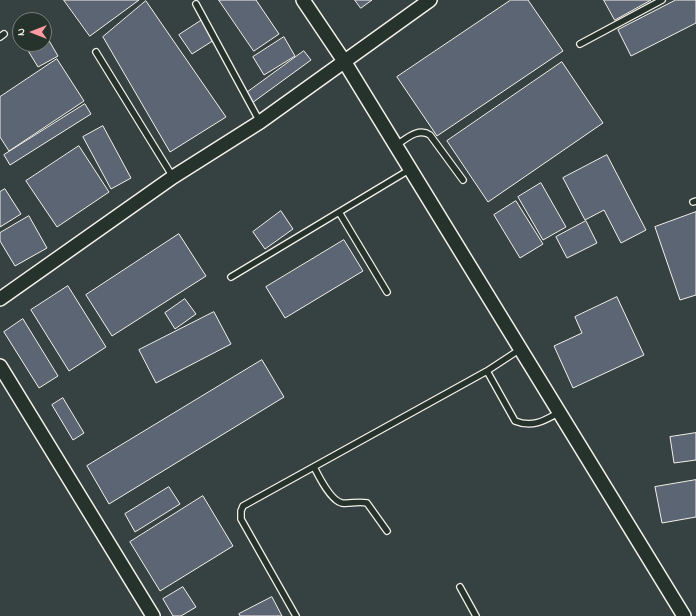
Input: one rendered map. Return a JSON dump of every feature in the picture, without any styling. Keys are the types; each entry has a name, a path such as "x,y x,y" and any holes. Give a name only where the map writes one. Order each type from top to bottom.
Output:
{"street":[{"path":"303,0 344,61 394,146 684,616"},
{"path":"0,299 173,177 260,122 430,0"},
{"path":"1,370 153,616"}],"lane":[{"path":"580,44 662,0"},
{"path":"196,4 260,122"},
{"path":"96,52 173,177"},
{"path":"394,146 420,131 424,131 430,135 463,180"},
{"path":"231,277 409,170"},
{"path":"339,212 387,292"},
{"path":"296,616 241,519 241,511 243,506 487,371 519,350"},
{"path":"487,371 516,421 523,425 533,425 558,413"},
{"path":"314,467 334,499 340,503 359,501 367,503 387,531"},
{"path":"460,587 476,616"}],"shaded area":[{"path":"0,0 696,0 696,616 0,616"}],"building":[{"path":"64,0 139,0 90,36"},
{"path":"219,0 256,0 279,34 254,51"},
{"path":"355,0 372,0 361,8"},
{"path":"511,0 528,0 563,51 437,136 397,77"},
{"path":"604,0 651,0 615,20"},
{"path":"676,0 696,0 696,23 631,56 618,30"},
{"path":"146,1 226,117 170,152 103,37"},
{"path":"202,20 214,40 192,54 179,35"},
{"path":"284,37 295,56 264,75 253,57"},
{"path":"52,46 58,56 38,67 29,52 52,52"},
{"path":"304,51 311,60 252,103 245,94"},
{"path":"57,59 84,101 9,151 0,137 0,97"},
{"path":"562,62 603,123 488,202 447,141"},
{"path":"85,104 91,114 10,165 4,155"},
{"path":"103,126 131,178 111,189 83,137"},
{"path":"79,146 109,192 57,227 26,181"},
{"path":"607,155 646,230 621,243 604,210 585,220 563,178"},
{"path":"541,183 566,227 543,240 518,197"},
{"path":"5,189 21,214 0,227 0,192"},
{"path":"516,201 543,244 520,258 494,215"},
{"path":"281,211 293,229 265,249 253,232"},
{"path":"696,212 696,295 680,300 655,227"},
{"path":"29,216 47,248 15,266 0,241 0,233"},
{"path":"586,221 597,243 567,258 556,237"},
{"path":"179,234 206,276 112,336 86,295"},
{"path":"344,240 363,271 285,318 266,287"},
{"path":"68,286 106,347 69,371 31,310"},
{"path":"617,297 644,355 573,388 554,346 582,333 575,317"},
{"path":"185,299 196,314 175,329 165,313"},
{"path":"214,312 231,344 156,383 139,350"},
{"path":"23,319 58,376 39,388 4,332"},
{"path":"262,360 284,397 109,504 87,466"},
{"path":"63,398 84,433 73,440 52,405"},
{"path":"696,433 696,460 674,463 670,437"},
{"path":"696,480 696,517 662,523 655,487"},
{"path":"169,487 180,504 135,532 125,514"},
{"path":"203,496 233,546 160,591 130,542"},
{"path":"183,587 196,607 181,616 173,616 163,599"},
{"path":"272,597 282,616 240,616 239,614"}]}
